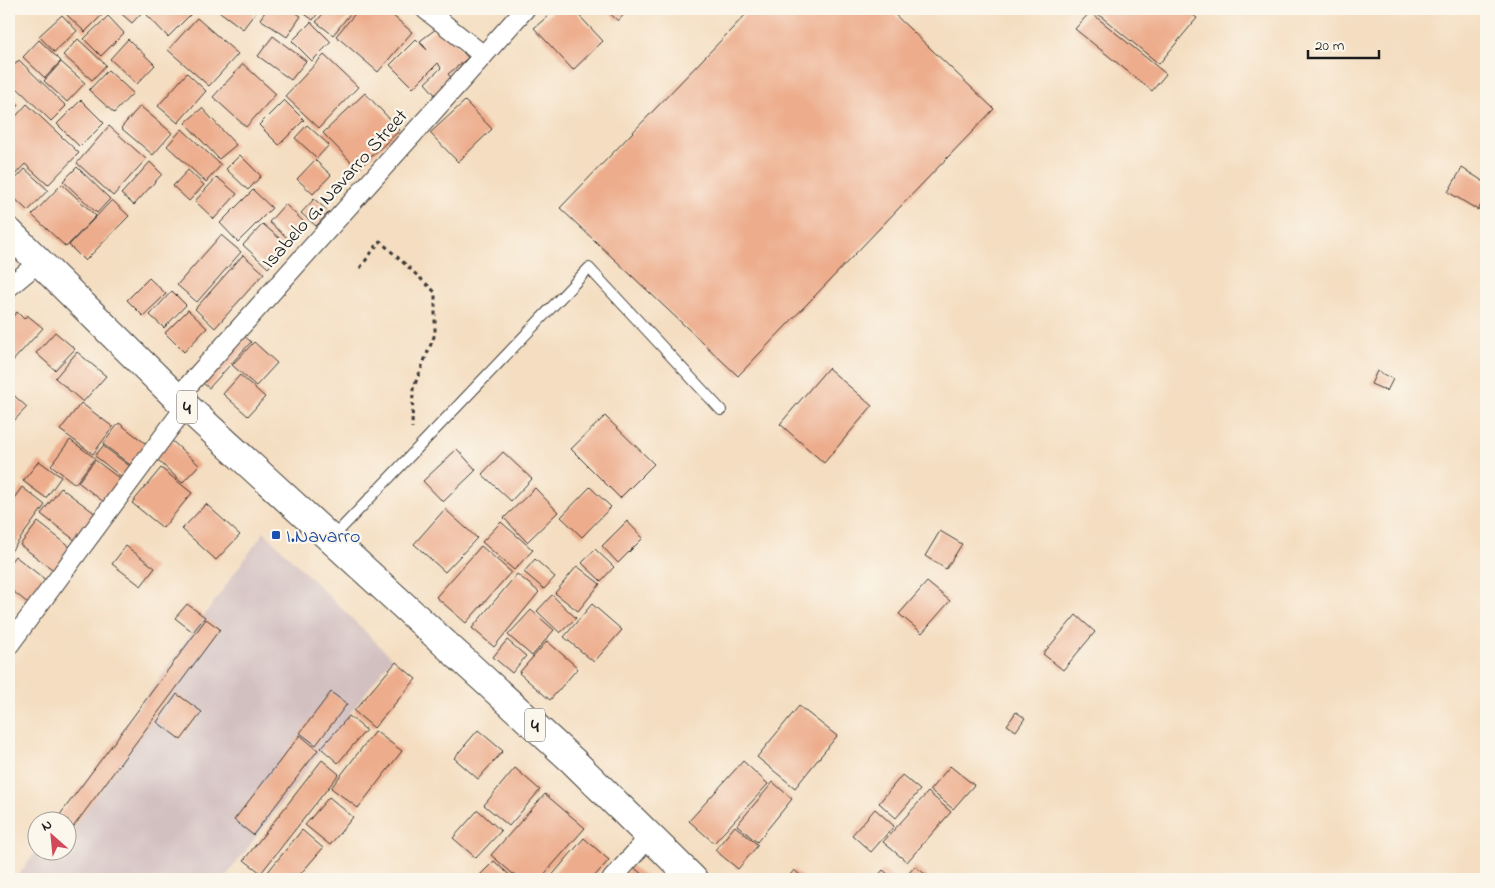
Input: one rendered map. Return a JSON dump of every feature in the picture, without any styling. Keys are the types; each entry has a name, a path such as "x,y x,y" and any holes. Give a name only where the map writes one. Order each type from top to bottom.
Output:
{"highway":[{"name":"4","path":"9,232 181,402 332,538 573,761 694,879"}],"street":[{"path":"424,9 484,55"},
{"name":"Isabelo G. Navarro Street","path":"9,646 181,402 525,9"},
{"path":"9,287 39,262"},
{"path":"612,879 650,836"}],"lane":[{"path":"332,538 589,268 721,410"}],"path":[{"path":"360,268 380,241 435,292 435,334 413,389 412,454"}],"shaded area":[{"path":"264,532 392,658 224,879 16,879 30,860 78,860 78,810 65,810"}],"building":[{"path":"72,9 108,9 85,32 66,14"},
{"path":"116,9 145,9 132,23"},
{"path":"153,9 188,9 192,13 168,37 147,15"},
{"path":"216,9 258,9 243,29"},
{"path":"267,9 290,9 301,16 287,37 260,19"},
{"path":"298,9 321,9 313,20"},
{"path":"327,9 344,9 350,14 333,35 316,22"},
{"path":"359,9 385,9 412,32 378,72 336,36"},
{"path":"556,9 573,9 603,41 573,70 534,28"},
{"path":"605,9 629,9 618,21"},
{"path":"751,9 889,9 994,109 738,376 560,208"},
{"path":"1092,9 1185,9 1197,18 1159,64"},
{"path":"1090,12 1166,74 1152,91 1075,29"},
{"path":"62,15 77,31 54,52 39,36"},
{"path":"108,16 124,33 101,56 84,39"},
{"path":"197,18 238,54 209,86 168,50"},
{"path":"311,22 331,42 312,61 292,41"},
{"path":"441,25 468,58 448,74 455,82 437,97 425,83 441,68 438,63 413,88 390,65 416,39 427,50 420,41"},
{"path":"273,36 306,61 291,80 258,56"},
{"path":"78,39 106,65 92,80 63,55"},
{"path":"128,39 155,65 137,84 110,59"},
{"path":"39,40 61,61 45,78 23,57"},
{"path":"324,55 358,87 319,128 285,96"},
{"path":"19,60 66,106 51,121 9,80 9,71"},
{"path":"61,62 85,83 67,102 44,81"},
{"path":"243,64 276,94 246,127 213,97"},
{"path":"108,70 133,93 114,113 89,90"},
{"path":"187,73 206,91 178,123 158,106"},
{"path":"9,93 19,105 9,114"},
{"path":"365,93 400,130 358,169 323,133"},
{"path":"81,100 104,123 80,147 57,124"},
{"path":"284,100 304,120 279,145 259,125"},
{"path":"465,101 492,129 458,162 430,133"},
{"path":"27,104 79,153 48,185 25,164 9,181 9,124"},
{"path":"140,106 172,133 153,155 121,128"},
{"path":"202,108 236,145 219,159 185,123"},
{"path":"307,125 329,145 317,158 295,138"},
{"path":"109,126 146,159 113,196 77,163"},
{"path":"182,129 221,165 206,182 167,146"},
{"path":"240,155 261,176 248,190 226,169"},
{"path":"315,160 331,175 313,194 297,179"},
{"path":"150,162 162,174 134,205 121,194"},
{"path":"77,167 110,199 97,213 63,181"},
{"path":"1462,168 1486,183 1486,196 1478,210 1448,192"},
{"path":"25,169 48,190 28,211 9,193 9,186"},
{"path":"188,170 204,185 189,201 173,186"},
{"path":"217,177 237,194 214,219 195,201"},
{"path":"62,184 96,216 66,247 32,215"},
{"path":"253,190 272,208 238,242 220,223"},
{"path":"314,199 329,212 316,226 301,213"},
{"path":"112,200 129,216 85,261 69,245"},
{"path":"285,204 306,224 291,241 269,222"},
{"path":"263,224 288,246 268,268 243,245"},
{"path":"221,235 241,252 197,302 177,285"},
{"path":"243,255 264,273 215,328 195,309"},
{"path":"149,278 166,294 143,316 127,300"},
{"path":"172,291 186,305 164,328 150,315"},
{"path":"188,310 207,328 184,352 165,333"},
{"path":"17,312 24,319 27,315 43,328 9,365 9,321"},
{"path":"55,332 75,349 55,370 36,353"},
{"path":"240,332 251,342 209,388 197,378"},
{"path":"254,342 277,363 256,386 232,365"},
{"path":"77,352 106,376 83,402 55,378"},
{"path":"828,368 872,406 824,463 780,424"},
{"path":"1377,371 1393,379 1387,391 1371,384"},
{"path":"240,375 265,397 248,416 223,394"},
{"path":"9,391 27,407 9,426"},
{"path":"81,403 113,427 93,454 60,430"},
{"path":"605,416 654,464 620,498 571,449"},
{"path":"119,423 149,446 133,467 103,444"},
{"path":"70,440 95,458 75,484 51,465"},
{"path":"171,440 199,465 182,483 155,457"},
{"path":"103,446 131,467 123,478 95,456"},
{"path":"457,449 476,470 443,502 423,481"},
{"path":"503,452 532,479 511,501 482,474"},
{"path":"95,460 123,481 105,503 78,482"},
{"path":"39,461 61,477 46,498 23,481"},
{"path":"161,468 192,493 163,528 132,503"},
{"path":"22,487 45,505 9,554 9,505"},
{"path":"590,487 611,507 582,537 561,517"},
{"path":"61,488 96,514 76,541 41,514"},
{"path":"535,488 558,512 527,542 504,518"},
{"path":"206,504 240,535 216,560 182,529"},
{"path":"445,509 477,538 445,572 414,544"},
{"path":"627,521 643,538 618,563 602,546"},
{"path":"38,522 74,550 56,572 20,545"},
{"path":"501,522 533,550 514,570 482,542"},
{"path":"940,531 962,544 946,569 925,556"},
{"path":"126,546 155,568 141,586 112,564"},
{"path":"481,546 511,572 466,623 436,597"},
{"path":"595,549 614,567 601,581 582,563"},
{"path":"15,556 47,581 29,604 9,588 9,564"},
{"path":"535,559 555,577 544,589 524,572"},
{"path":"577,566 600,584 578,611 555,593"},
{"path":"517,574 539,592 494,647 472,628"},
{"path":"927,582 950,601 922,633 899,614"},
{"path":"552,595 576,618 560,633 537,611"},
{"path":"187,604 205,617 193,632 175,618"},
{"path":"592,604 622,630 594,662 564,637"},
{"path":"531,610 554,630 532,656 508,635"},
{"path":"1076,615 1095,632 1063,670 1043,654"},
{"path":"206,619 220,629 78,821 78,810 63,810"},
{"path":"507,640 526,656 512,673 493,657"},
{"path":"547,641 578,668 550,700 519,673"},
{"path":"396,662 416,679 374,728 354,711"},
{"path":"331,692 347,704 316,745 300,733"},
{"path":"177,694 202,712 181,740 157,722"},
{"path":"799,706 837,736 795,788 757,757"},
{"path":"1016,712 1025,718 1016,731 1007,725"},
{"path":"349,716 366,730 338,763 321,748"},
{"path":"478,730 503,751 478,779 454,758"},
{"path":"375,731 402,751 358,808 331,788"},
{"path":"300,735 318,750 253,835 234,820"},
{"path":"322,760 339,774 261,873 244,860"},
{"path":"743,761 768,784 714,843 689,821"},
{"path":"950,766 974,785 953,809 930,790"},
{"path":"515,768 540,790 509,826 484,805"},
{"path":"902,775 920,790 896,818 879,803"},
{"path":"773,782 792,799 757,842 737,825"},
{"path":"928,792 951,812 907,862 883,842"},
{"path":"545,794 585,828 540,879 519,879 491,855"},
{"path":"329,797 353,817 330,845 305,825"},
{"path":"875,809 894,826 871,852 852,835"},
{"path":"478,810 501,831 476,858 453,838"},
{"path":"735,826 758,845 738,869 715,850"},
{"path":"302,830 323,848 296,879 262,879"},
{"path":"584,838 609,860 592,879 549,879"},
{"path":"494,861 514,879 476,879"},
{"path":"632,866 648,879 621,879"},
{"path":"915,866 931,879 904,879"},
{"path":"794,870 805,879 787,879"},
{"path":"883,870 894,879 875,879"}],"place":[{"name":"I.Navarro","path":"276,535"}]}
